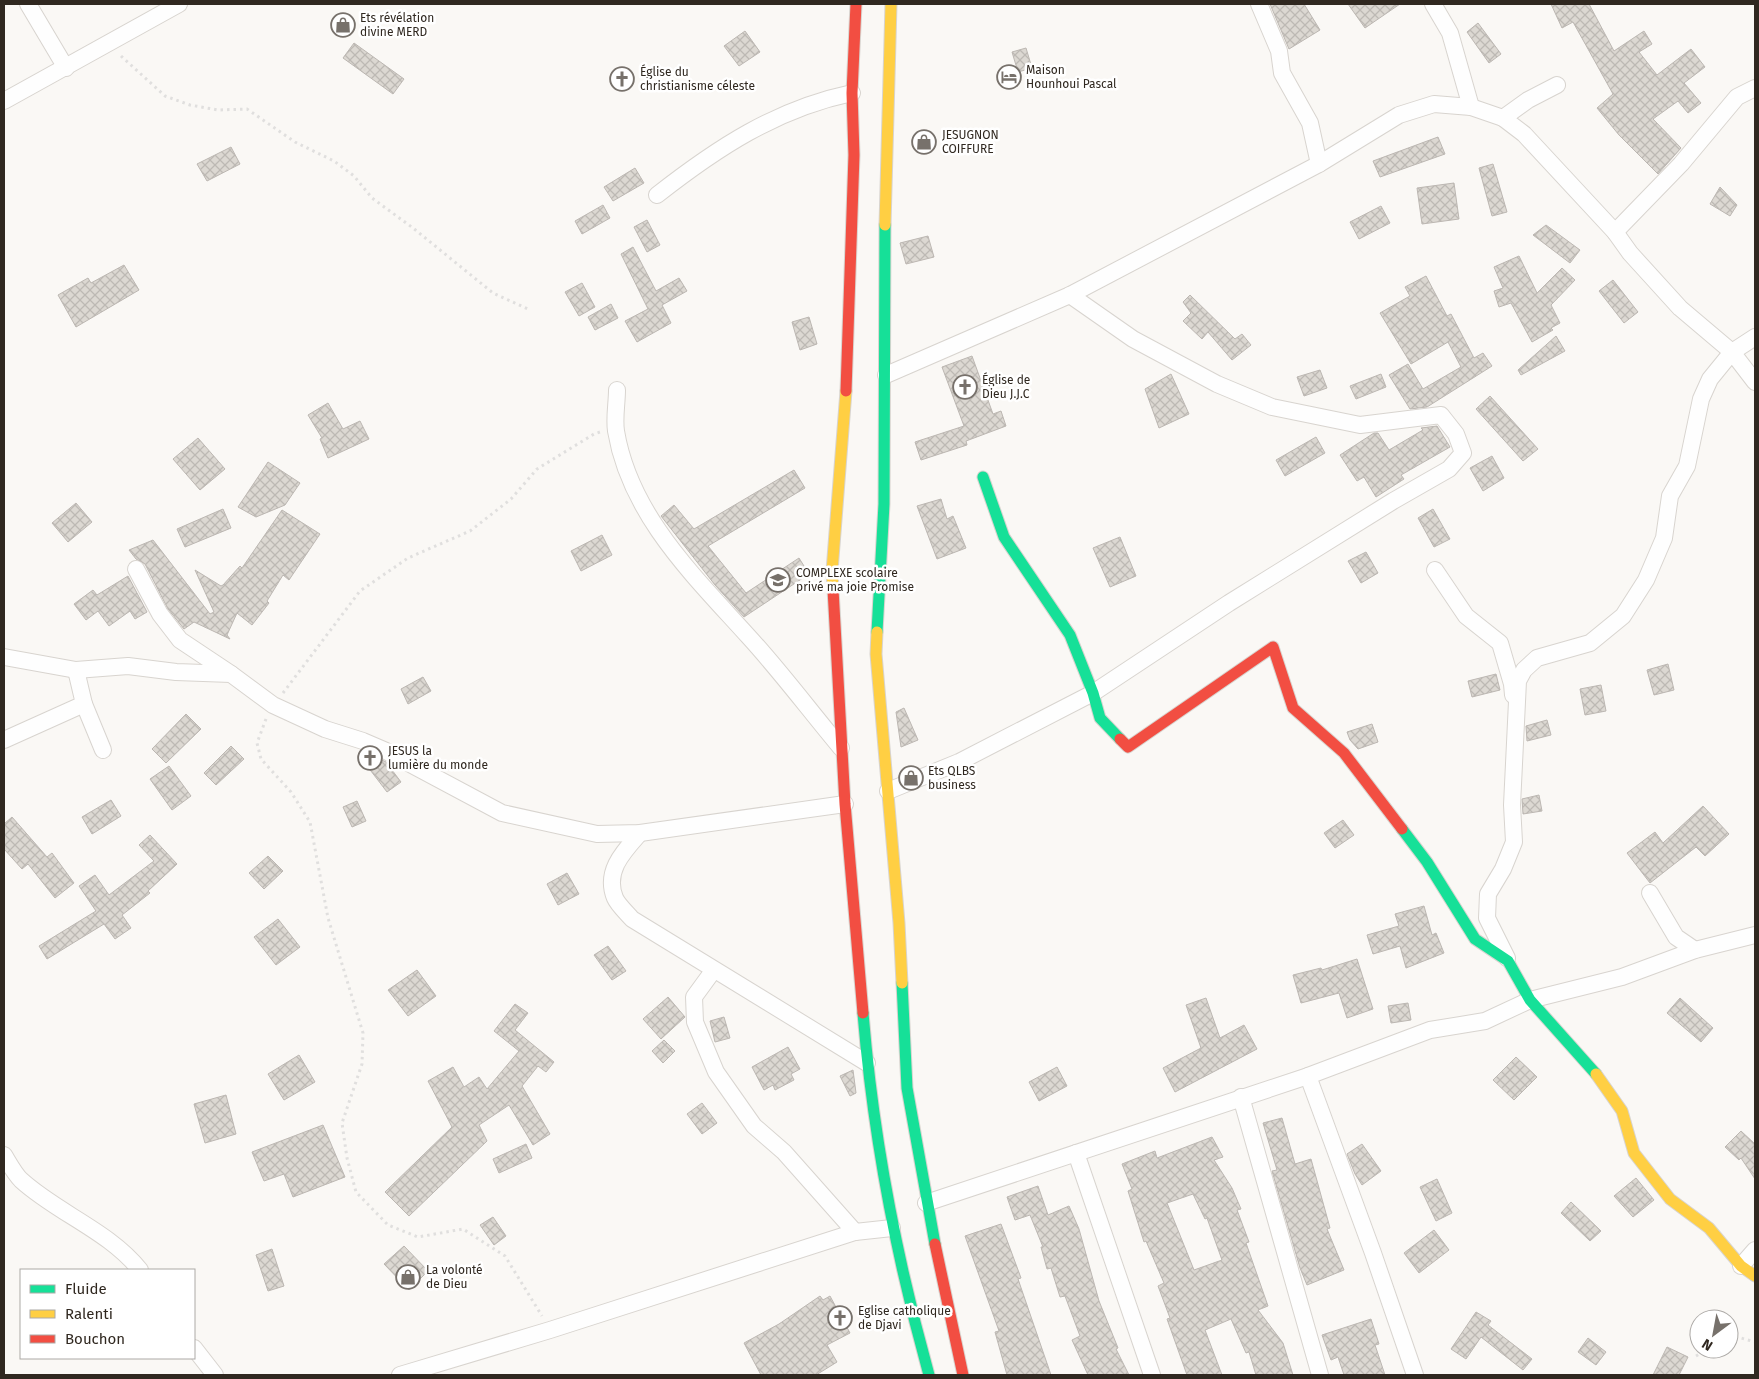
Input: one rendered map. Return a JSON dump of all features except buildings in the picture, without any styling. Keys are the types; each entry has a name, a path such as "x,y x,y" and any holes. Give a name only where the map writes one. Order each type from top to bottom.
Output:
{"main road":[{"path":"856,4 852,93 854,155 846,392 832,571 844,751 845,804 867,1063 892,1228 907,1295 929,1375"},
{"path":"891,4 885,185 886,375 884,504 876,654 899,923 907,1088 926,1203 963,1375"},
{"path":"983,477 1004,537 1070,635 1093,694 1100,718 1128,747 1273,647 1293,708 1344,753 1427,862 1475,938 1508,961 1530,1000 1592,1068 1622,1111 1634,1153 1670,1199 1709,1228 1741,1266 1755,1276"}],"street":[{"path":"28,4 66,68"},
{"path":"4,102 179,4"},
{"path":"1259,4 1279,51 1282,73 1310,123 1319,164"},
{"path":"1433,4 1450,33 1471,107"},
{"path":"1503,118 1528,100 1557,85"},
{"path":"1616,232 1681,164 1737,97 1755,88"},
{"path":"657,195 694,166 783,114 818,100 852,93"},
{"path":"886,375 1070,295 1319,164 1399,115 1434,104 1471,107 1503,118 1524,134 1616,232 1630,253 1680,308 1732,352 1755,382"},
{"path":"888,791 959,762 1093,694 1229,603 1394,501 1449,470 1463,453 1456,434 1441,415 1360,425 1272,407 1217,384 1133,339 1070,295"},
{"path":"1508,961 1487,918 1488,894 1503,869 1514,842 1512,805 1518,681 1524,670 1537,658 1590,643 1623,616 1646,580 1664,538 1670,496 1686,466 1701,399 1710,379 1732,352 1755,337"},
{"path":"617,390 616,429 621,453 632,482 655,525 712,599 748,636 844,751"},
{"path":"136,568 160,614 180,640 273,705 325,729 384,750 502,813 597,834 640,833 845,804"},
{"path":"1435,570 1466,616 1500,643 1512,684 1516,739"},
{"path":"4,657 76,670 128,666 176,672 231,674"},
{"path":"76,670 84,704 104,750"},
{"path":"4,740 84,704"},
{"path":"640,833 619,857 611,879 615,899 632,919 713,971 781,1009 867,1063"},
{"path":"1650,893 1676,937 1695,950"},
{"path":"926,1203 1241,1096 1308,1076 1430,1030 1485,1021 1530,1000 1622,977 1695,950 1755,935"},
{"path":"713,971 694,997 695,1022 716,1072 754,1126 784,1152 855,1232"},
{"path":"1308,1076 1373,1252 1415,1375"},
{"path":"1241,1096 1320,1375"},
{"path":"1076,1153 1152,1375"},
{"path":"4,1154 20,1178 50,1203 114,1245 139,1269"},
{"path":"400,1375 550,1330 855,1232 892,1228"},
{"path":"1741,1266 1755,1250"},
{"path":"195,1349 215,1375"}],"path":[{"path":"108,44 165,96 190,105 218,110 247,109 295,142 334,161 354,176 372,198 413,228 493,293 530,310"},
{"path":"550,1330 505,1256 462,1229 418,1237 388,1225 356,1192 347,1158 342,1123 362,1064 363,1033 328,918 310,822 291,792 261,759 257,743 262,727 273,705 360,591 408,558 470,531 511,499 538,469 594,434 616,429"},
{"path":"1739,1338 1755,1342"}],"traffic: fast":[{"path":"877,632 884,504 885,225"},
{"path":"983,477 1004,537 1070,635 1093,693 1100,718 1120,739"},
{"path":"1402,829 1427,862 1475,939 1508,961 1530,1000 1596,1074"},
{"path":"902,983 907,1088 935,1244"},
{"path":"863,1013 873,1105 887,1195 906,1286 929,1375"}],"traffic: slow":[{"path":"885,225 891,4"},
{"path":"833,589 832,571 846,391"},
{"path":"877,632 876,654 899,923 902,983"},
{"path":"1596,1074 1622,1111 1634,1153 1670,1199 1709,1228 1741,1266 1755,1276"}],"traffic: jam":[{"path":"846,391 854,155 852,93 856,4"},
{"path":"833,589 845,804 863,1013"},
{"path":"1120,739 1128,747 1273,647 1293,708 1344,753 1402,829"},
{"path":"935,1244 963,1375"}],"place":[{"name":"Ets révélation divine MERD","path":"343,25"},
{"name":"Maison Hounhoui Pascal","path":"1009,77"},
{"name":"Église du christianisme céleste","path":"622,79"},
{"name":"JESUGNON COIFFURE","path":"924,142"},
{"name":"Église de Dieu J.J.C","path":"965,387"},
{"name":"COMPLEXE scolaire privé ma joie Promise","path":"778,580"},
{"name":"JESUS la lumière du monde","path":"370,758"},
{"name":"Ets QLBS business","path":"911,778"},
{"name":"La volonté de Dieu","path":"408,1277"},
{"name":"Eglise catholique de Djavi","path":"840,1318"}]}
